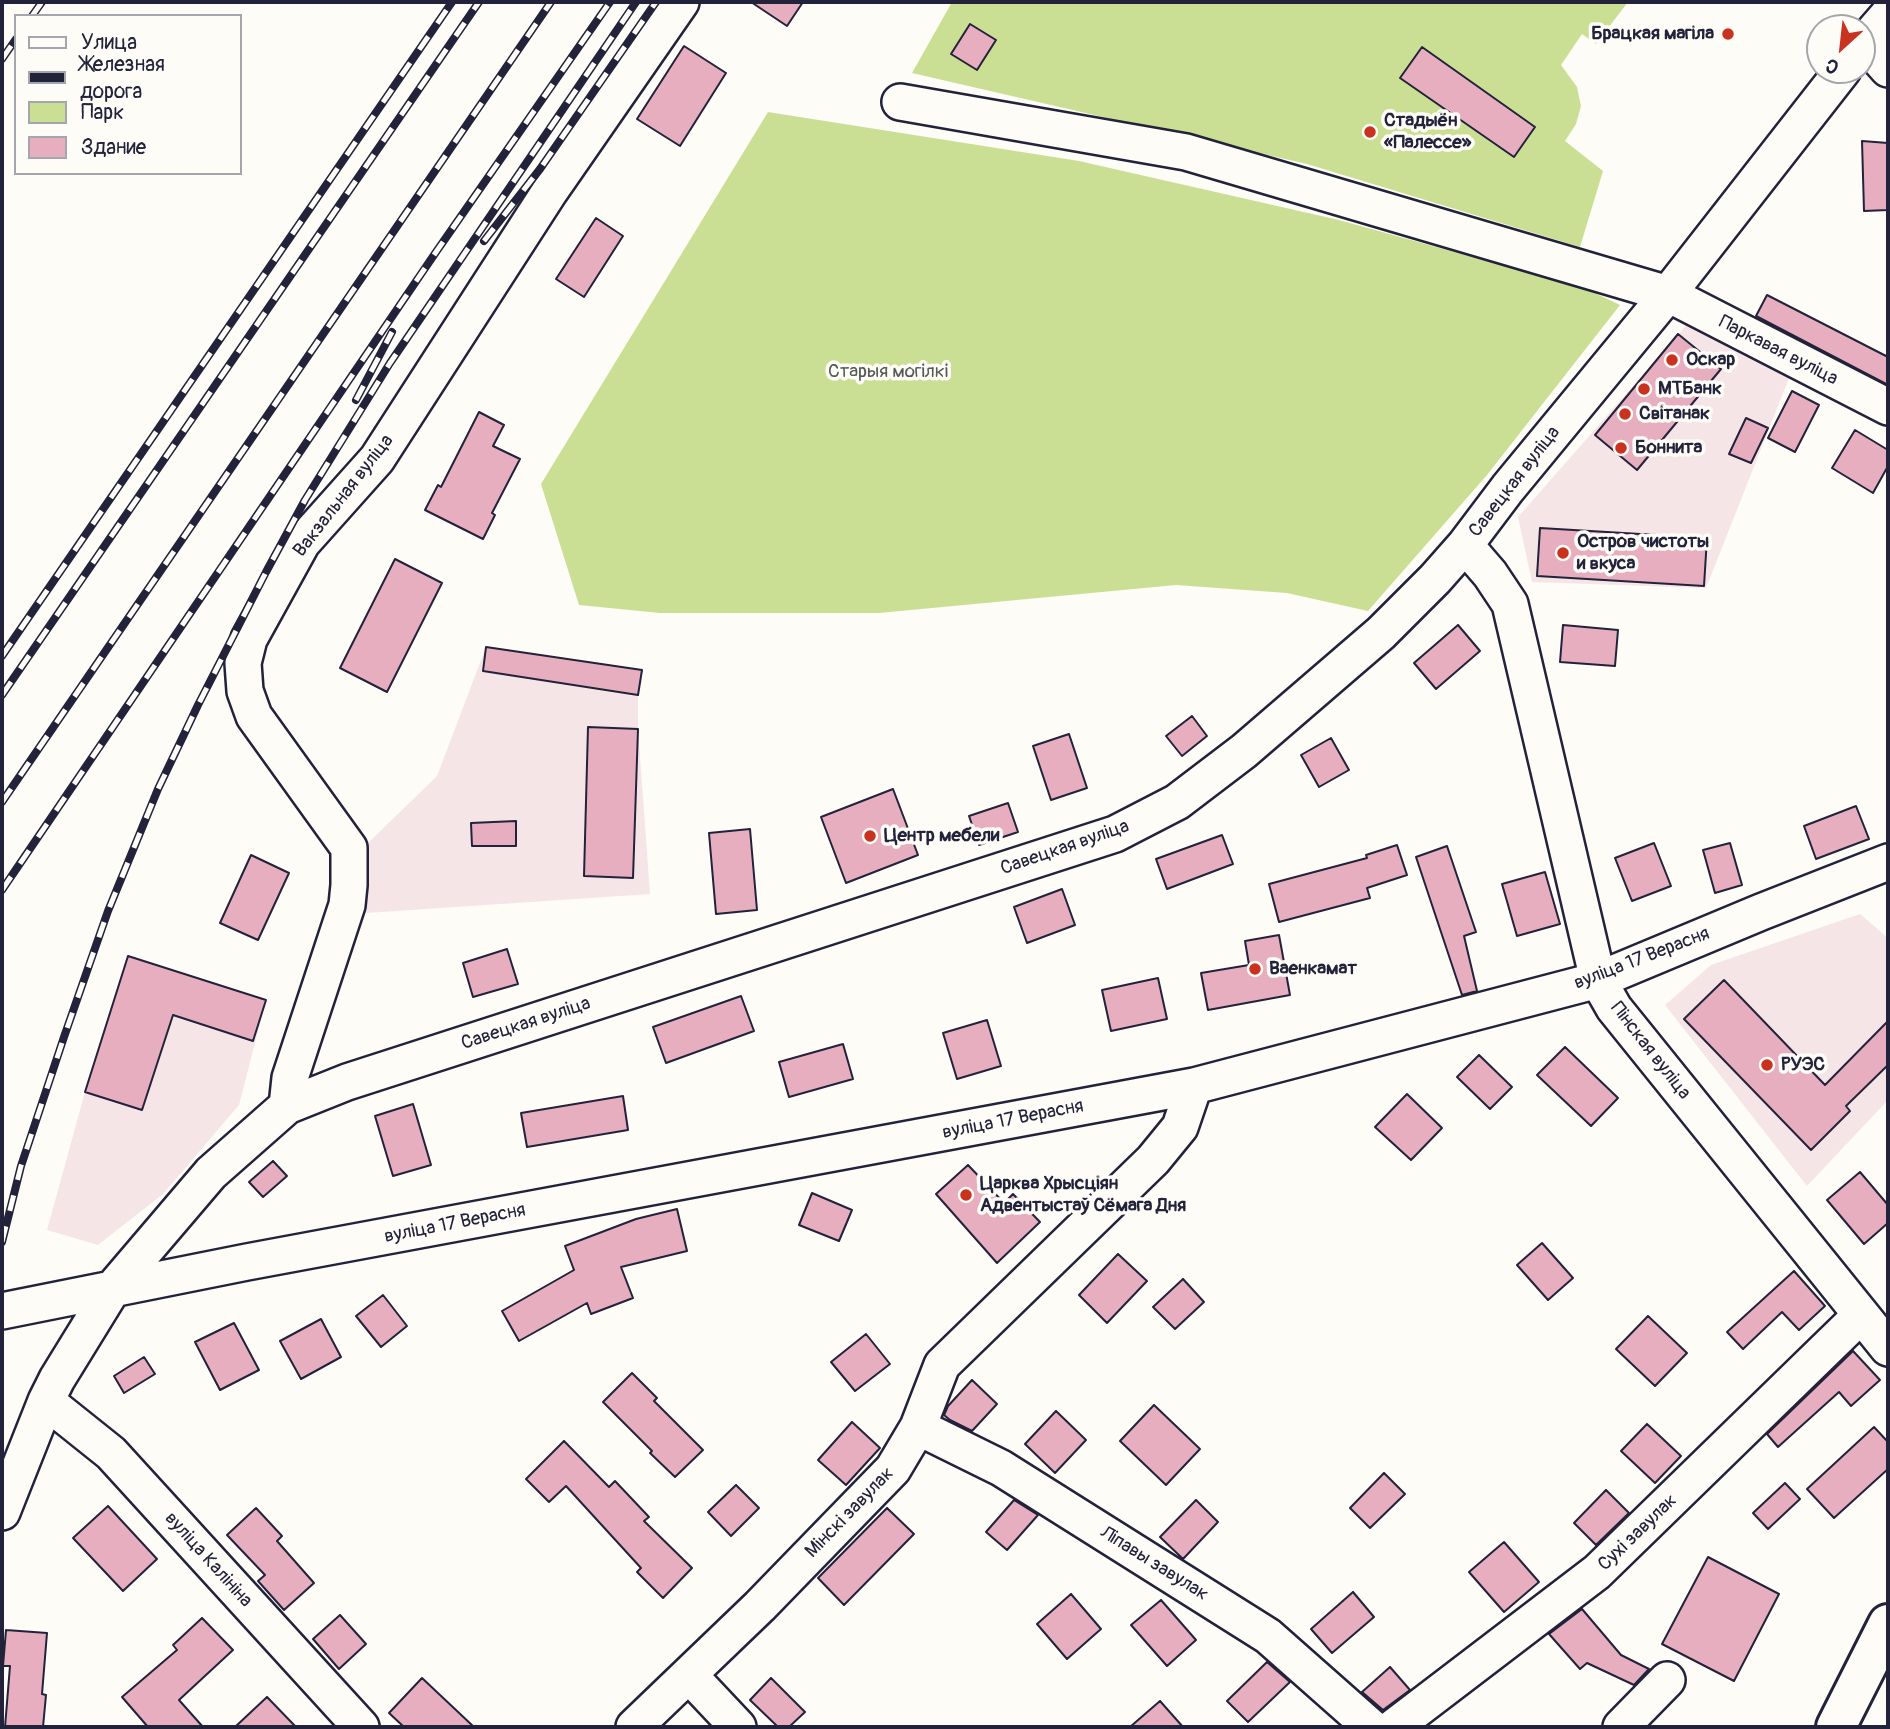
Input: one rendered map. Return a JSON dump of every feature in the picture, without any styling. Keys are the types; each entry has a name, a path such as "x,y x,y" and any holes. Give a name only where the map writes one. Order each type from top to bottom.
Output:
{"main road":[{"path":"1836,1727 1888,1624"}],"street":[{"name":"Вакзальная вуліца","path":"287,1106 290,1078 347,905 349,848 254,716 245,691 243,663 249,639 302,543 377,459 550,191 681,2"},
{"path":"1876,28 1888,15"},
{"name":"Савецкая вуліца","path":"2,1512 57,1378 113,1288 211,1173 287,1106 360,1077 1115,834 1177,802 1244,751 1381,633 1465,545 1508,488 1668,294 1832,84"},
{"name":"Паркавая вуліца","path":"900,102 1186,152 1668,294 1888,407"},
{"name":"Пінская вуліца","path":"1465,545 1490,574 1510,604 1598,980 1614,1008 1888,1348"},
{"name":"вуліца 17 Верасня","path":"2,1311 1194,1086 1598,980 1888,862"},
{"name":"Мінскі завулак","path":"634,1727 893,1469 918,1427 942,1365 1153,1160 1180,1127 1194,1086"},
{"name":"Сухі завулак","path":"1394,1727 1597,1572 1861,1315"},
{"name":"вуліца Калініна","path":"46,1401 111,1453 361,1727"},
{"name":"Ліпавы завулак","path":"918,1427 1001,1468 1268,1636 1371,1727"},
{"path":"689,1675 738,1727"},
{"path":"1621,1727 1667,1680"}],"shaded area":[{"path":"1690,321 1791,373 1706,588 1532,582 1518,517"},
{"path":"486,647 642,670 638,695 638,729 650,894 366,913 368,843 437,776"},
{"name":"РУЭС","path":"1860,914 1888,938 1888,1100 1807,1186 1665,1005 1711,965"},
{"path":"128,956 266,1000 239,1105 163,1194 98,1245 47,1230 85,1092"}],"green space":[{"name":"Стадыён «Палессе»","path":"952,2 1628,2 1596,44 1582,34 1561,65 1577,87 1581,106 1576,124 1565,141 1603,171 1580,247 1307,164 912,73"},
{"name":"Старыя могілкі","path":"768,112 1079,161 1339,220 1584,288 1620,305 1487,475 1368,611 1287,593 1176,585 879,613 660,613 579,605 541,484"}],"building":[{"path":"751,2 803,2 787,26"},
{"path":"970,24 996,40 977,70 951,54"},
{"path":"684,46 726,73 680,146 637,119"},
{"path":"1422,47 1535,127 1514,157 1400,78"},
{"path":"1862,141 1888,143 1888,210 1864,211"},
{"path":"596,218 623,236 584,297 556,279"},
{"path":"1767,295 1888,357 1888,385 1756,316"},
{"path":"1678,334 1721,369 1637,470 1595,435"},
{"path":"1792,391 1819,405 1795,452 1768,438"},
{"path":"479,412 504,425 493,446 520,459 492,513 495,515 483,539 425,510 438,485 441,487"},
{"path":"1746,418 1768,428 1751,463 1729,454"},
{"path":"1855,430 1888,450 1888,466 1873,493 1832,468"},
{"path":"1540,528 1707,538 1704,586 1537,576"},
{"path":"395,559 442,583 387,692 340,668"},
{"path":"1458,625 1480,651 1436,689 1414,663"},
{"path":"1563,625 1618,630 1615,666 1560,662"},
{"path":"486,647 642,670 638,695 483,671"},
{"path":"1192,716 1207,736 1182,756 1166,736"},
{"path":"588,727 638,729 633,878 584,876"},
{"path":"1069,734 1087,788 1051,800 1033,746"},
{"path":"1331,738 1349,770 1319,787 1301,755"},
{"name":"Центр мебели","path":"893,789 918,855 846,883 821,817"},
{"path":"1008,803 1018,832 979,845 969,816"},
{"path":"1856,806 1869,839 1816,859 1804,826"},
{"path":"516,821 516,846 472,846 471,823"},
{"path":"750,829 757,910 716,914 709,833"},
{"path":"1222,835 1233,864 1167,889 1156,859"},
{"path":"1654,843 1671,886 1632,901 1615,858"},
{"path":"1730,843 1742,885 1715,893 1703,850"},
{"path":"1397,845 1407,875 1367,888 1370,898 1279,922 1269,884 1367,858 1366,855"},
{"path":"1447,846 1476,932 1464,936 1477,991 1462,995 1416,857"},
{"path":"251,855 289,873 258,940 220,923"},
{"path":"1545,872 1560,924 1517,936 1502,884"},
{"path":"1062,889 1075,925 1027,943 1014,907"},
{"name":"Ваенкамат","path":"1279,935 1290,995 1208,1010 1201,973 1249,965 1245,941"},
{"path":"507,949 518,984 473,997 463,963"},
{"path":"128,956 266,1000 253,1041 173,1015 142,1110 85,1092"},
{"path":"1158,978 1167,1019 1111,1031 1102,990"},
{"name":"РУЭС","path":"1724,980 1825,1085 1888,1021 1888,1065 1846,1106 1850,1111 1811,1150 1684,1019"},
{"path":"741,996 754,1031 666,1063 653,1027"},
{"path":"987,1020 1001,1066 957,1079 943,1033"},
{"path":"843,1044 853,1079 789,1097 779,1062"},
{"path":"1565,1047 1618,1098 1591,1126 1537,1075"},
{"path":"1479,1055 1512,1087 1490,1109 1457,1077"},
{"path":"1407,1094 1442,1128 1411,1160 1375,1127"},
{"path":"623,1096 628,1130 527,1147 521,1113"},
{"path":"413,1104 431,1165 393,1176 375,1116"},
{"path":"273,1161 287,1176 263,1197 249,1182"},
{"path":"968,1165 1004,1203 1013,1194 1040,1222 997,1263 936,1194"},
{"path":"1860,1172 1888,1205 1888,1223 1864,1244 1827,1200"},
{"path":"812,1193 852,1210 839,1241 799,1225"},
{"path":"677,1209 687,1251 621,1267 633,1298 591,1314 587,1303 519,1341 502,1311 574,1270 565,1246 636,1219"},
{"path":"1542,1243 1573,1278 1548,1300 1517,1265"},
{"path":"1118,1254 1147,1281 1107,1323 1079,1295"},
{"path":"1794,1271 1825,1306 1799,1330 1782,1312 1743,1349 1727,1332"},
{"path":"1183,1279 1204,1302 1175,1329 1153,1307"},
{"path":"383,1295 407,1326 381,1347 356,1316"},
{"path":"1648,1316 1687,1353 1655,1386 1616,1349"},
{"path":"321,1319 341,1357 301,1379 280,1341"},
{"path":"234,1323 259,1370 220,1390 195,1342"},
{"path":"866,1334 890,1364 855,1391 831,1362"},
{"path":"1853,1351 1880,1380 1851,1406 1839,1392 1778,1447 1767,1434"},
{"path":"144,1357 155,1374 124,1393 114,1376"},
{"path":"632,1373 657,1398 654,1401 703,1450 675,1477 603,1402"},
{"path":"972,1380 997,1404 972,1431 944,1415 948,1406"},
{"path":"1154,1405 1200,1449 1166,1485 1120,1441"},
{"path":"1056,1411 1086,1440 1055,1473 1025,1444"},
{"path":"852,1422 880,1448 846,1485 818,1460"},
{"path":"1647,1424 1681,1456 1655,1483 1621,1451"},
{"path":"1874,1427 1888,1442 1888,1469 1834,1518 1807,1489"},
{"path":"564,1441 609,1487 615,1481 649,1517 644,1521 692,1568 663,1598 637,1572 641,1568 566,1486 549,1502 526,1479"},
{"path":"1384,1473 1405,1494 1370,1528 1350,1508"},
{"path":"1785,1483 1800,1499 1768,1529 1753,1513"},
{"path":"736,1485 759,1508 731,1536 708,1512"},
{"path":"1606,1490 1629,1513 1596,1545 1574,1523"},
{"path":"1014,1500 1038,1515 1007,1550 986,1532"},
{"path":"1196,1500 1218,1522 1183,1559 1160,1537"},
{"path":"108,1506 157,1559 123,1591 73,1538"},
{"path":"256,1508 282,1536 277,1541 314,1583 284,1610 258,1581 265,1575 227,1535"},
{"path":"887,1508 914,1534 844,1605 818,1578"},
{"path":"1504,1542 1539,1582 1504,1612 1469,1572"},
{"path":"1708,1557 1779,1594 1734,1681 1662,1644"},
{"path":"1353,1592 1374,1617 1332,1653 1311,1629"},
{"path":"1071,1594 1101,1629 1067,1659 1037,1624"},
{"path":"1161,1600 1196,1640 1167,1666 1131,1625"},
{"path":"1582,1609 1621,1655 1649,1669 1634,1685 1587,1663 1580,1669 1549,1634"},
{"path":"340,1615 366,1644 339,1669 313,1639"},
{"path":"202,1618 233,1650 179,1700 203,1727 148,1727 122,1697 177,1650 173,1645"},
{"path":"6,1630 47,1633 42,1694 46,1695 43,1727 5,1727 10,1666 3,1666"},
{"path":"1267,1662 1290,1682 1248,1722 1227,1701"},
{"path":"1390,1667 1410,1690 1383,1710 1362,1692"},
{"path":"422,1678 474,1727 404,1727 389,1713"},
{"path":"771,1678 805,1712 789,1727 778,1727 750,1700"},
{"path":"267,1697 296,1727 235,1727"},
{"path":"1160,1701 1183,1727 1130,1727"}],"railway":[{"path":"33,14 42,2"},
{"path":"2,656 452,2"},
{"path":"2,695 479,2"},
{"path":"2,802 551,2"},
{"path":"2,890 436,252 610,2"},
{"path":"2,1242 21,1166 108,911 158,789 266,572 305,500 390,363 636,2"},
{"path":"484,241 540,169 656,2"},
{"path":"2,59 14,42"},
{"path":"356,400 392,332"}],"place":[{"name":"Брацкая магіла","path":"1728,34"},
{"name":"Стадыён «Палессе»","path":"1370,132"},
{"name":"Оскар","path":"1672,360"},
{"name":"МТБанк","path":"1644,389"},
{"name":"Світанак","path":"1625,414"},
{"name":"Боннита","path":"1621,448"},
{"name":"Остров чистоты и вкуса","path":"1563,553"},
{"name":"Центр мебели","path":"870,836"},
{"name":"Ваенкамат","path":"1255,969"},
{"name":"РУЭС","path":"1767,1065"},
{"name":"Царква Хрысціян Адвентыстаў Сёмага Дня","path":"966,1195"}]}
